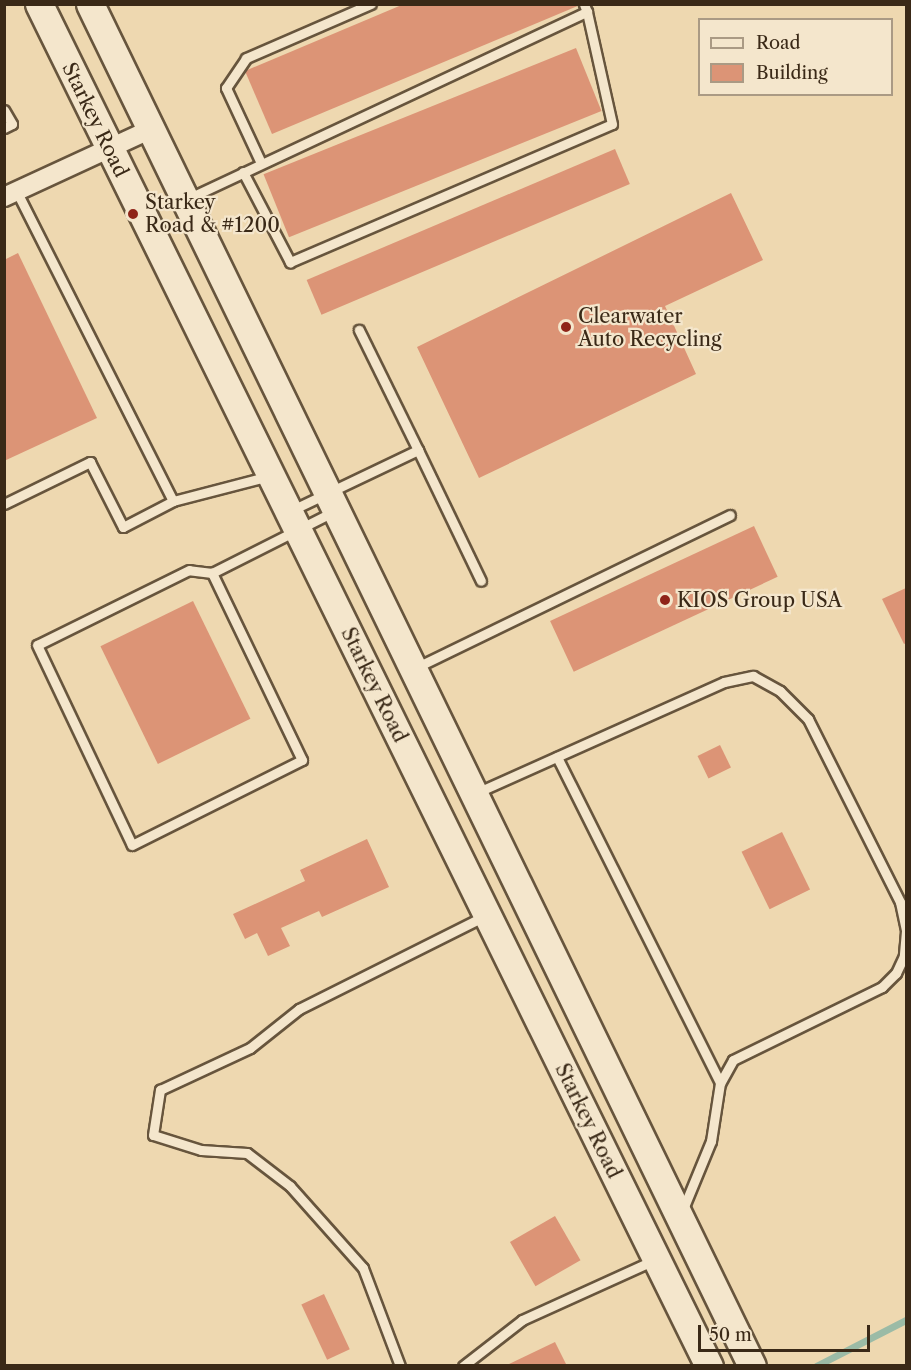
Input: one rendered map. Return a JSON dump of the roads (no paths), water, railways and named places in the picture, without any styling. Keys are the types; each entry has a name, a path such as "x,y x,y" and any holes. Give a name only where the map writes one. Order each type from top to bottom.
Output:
{"main road":[{"name":"Starkey Road","path":"39,4 709,1365"},
{"name":"Starkey Road","path":"90,4 752,1365"}],"street":[{"path":"11,195 151,129"}],"lane":[{"path":"261,163 226,88 246,58 371,4"},
{"path":"185,200 261,163 586,8 612,124 290,262 243,172"},
{"path":"4,110 12,124 4,128"},
{"path":"11,195 174,501"},
{"path":"359,330 481,581"},
{"path":"212,573 302,760 132,845 37,645 189,570 212,573 292,521 332,502 418,450"},
{"path":"4,504 90,462 123,527 174,501 271,476"},
{"path":"292,521 332,502"},
{"path":"413,669 730,515"},
{"path":"474,795 724,682 753,676 780,691 808,719 900,902 906,932 904,956 896,973 882,987 733,1060 720,1083 711,1141 679,1217"},
{"path":"557,757 720,1083"},
{"path":"400,1365 363,1268 290,1186 247,1153 201,1150 153,1135 160,1090 250,1048 298,1009 487,915"},
{"path":"463,1365 522,1320 656,1259"}],"waterway":[{"path":"816,1366 906,1320"}],"place":[{"name":"Starkey Road & #1200","path":"133,214"},
{"name":"Clearwater Auto Recycling","path":"566,327"},
{"name":"KIOS Group USA","path":"665,600"}]}
